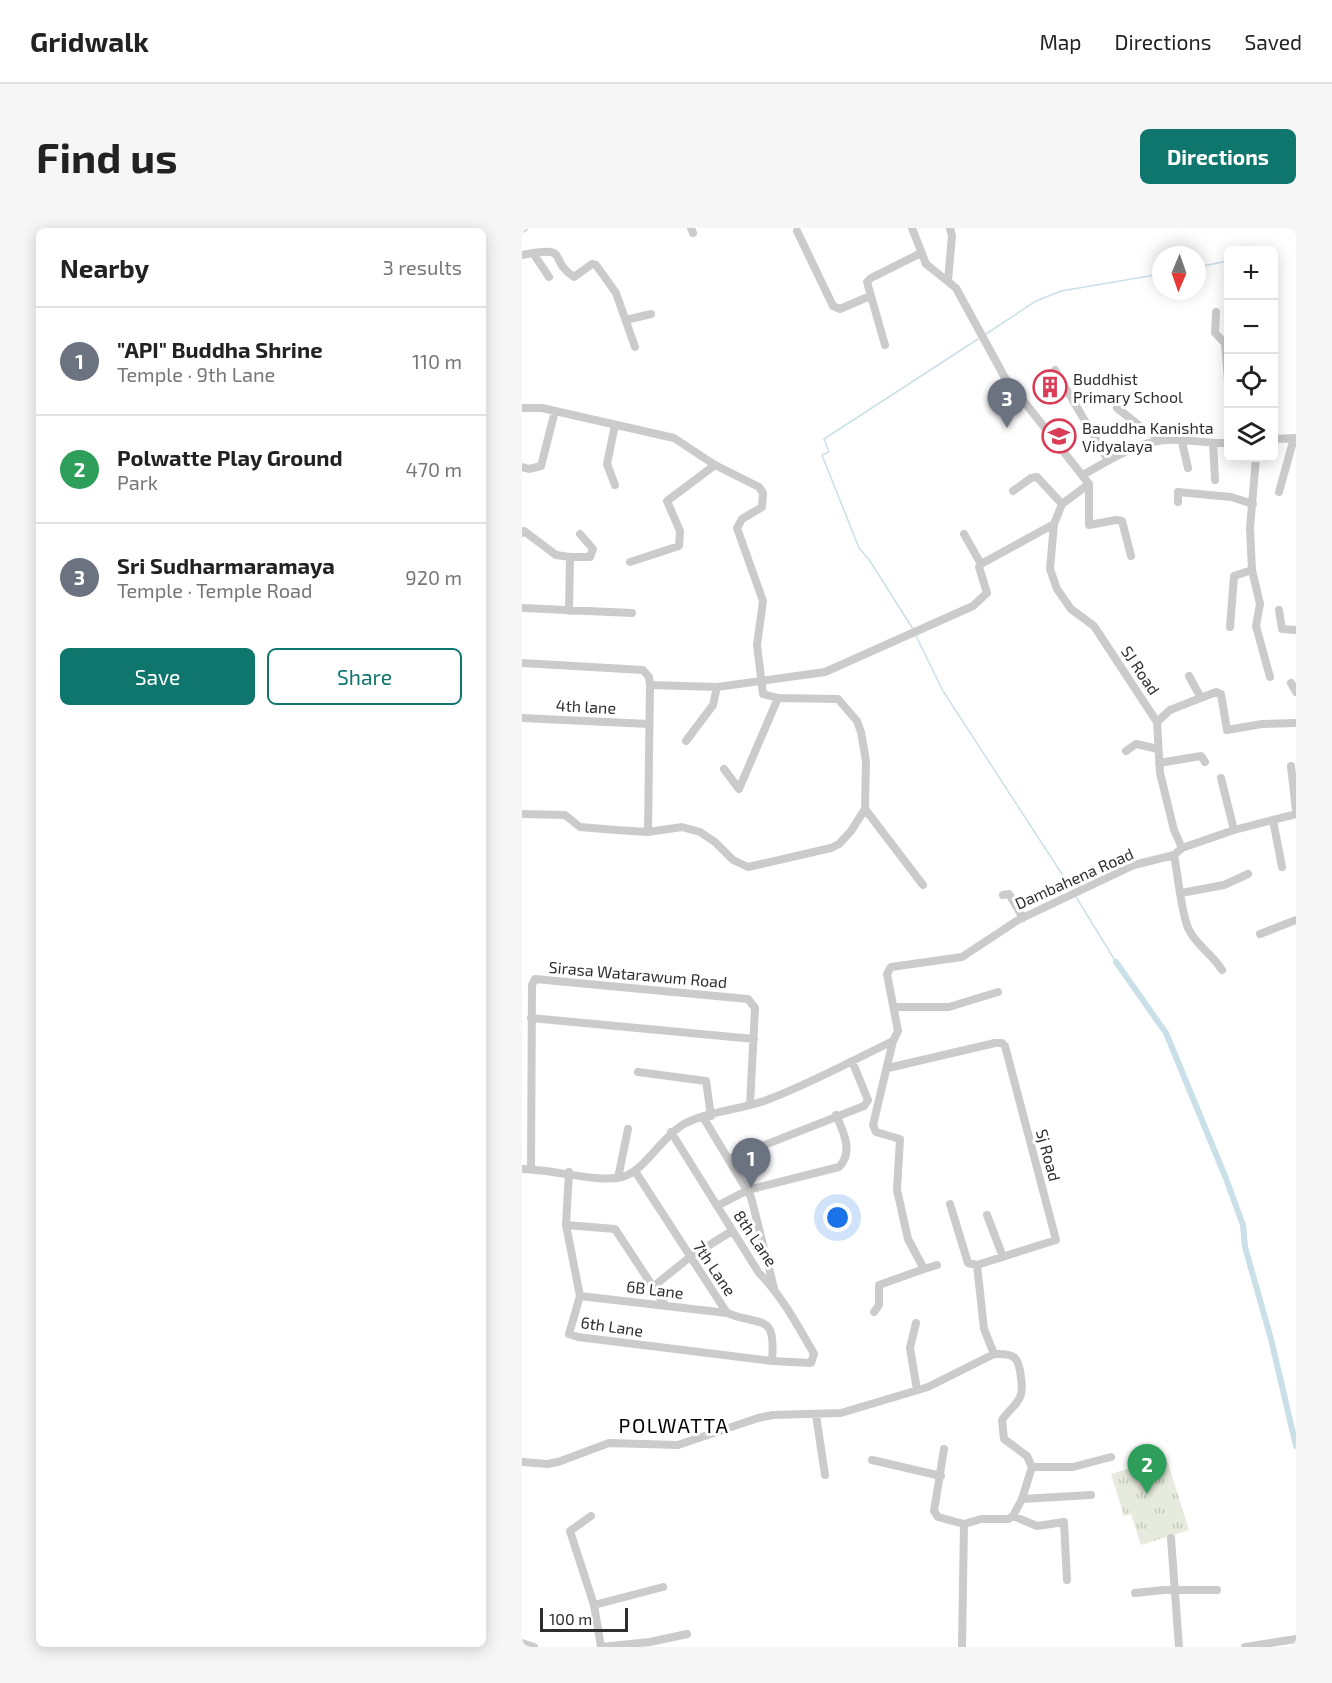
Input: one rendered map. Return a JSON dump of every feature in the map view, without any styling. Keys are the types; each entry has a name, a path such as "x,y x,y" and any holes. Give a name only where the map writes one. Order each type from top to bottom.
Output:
{"street":[{"path":"912,228 921,253 933,272 948,280 970,309 1004,376 1089,484 1089,525 1122,521 1131,556"},
{"path":"948,280 952,236 950,228"},
{"path":"797,231 833,306 840,309 870,296"},
{"path":"522,255 555,252 574,277 592,264 596,265 616,293 635,347"},
{"path":"534,253 549,278"},
{"path":"885,345 870,296 869,279 921,253"},
{"path":"1216,312 1215,333 1225,343 1226,354"},
{"path":"626,320 651,314"},
{"path":"1055,369 1108,460"},
{"path":"522,408 555,411 674,438 715,465 751,482 763,493 762,507 742,519 737,528 763,601 757,645 763,694 778,698 838,699 849,710 861,732 866,772 865,809 845,837 831,848 748,867 733,860 700,832 682,827 648,832 580,827 565,815 522,814"},
{"path":"1117,408 1146,431 1166,440"},
{"path":"522,467 529,469 541,466 555,411"},
{"path":"615,425 607,464 615,485"},
{"path":"1278,439 1295,438 1279,492"},
{"path":"1083,475 1108,460 1150,442 1166,440 1224,443"},
{"path":"1182,442 1188,468"},
{"path":"1213,444 1215,480"},
{"path":"1256,462 1250,528 1252,570 1260,604 1256,626 1270,677"},
{"path":"630,562 679,546 680,531 667,501 715,465"},
{"path":"1013,491 1036,477 1062,504"},
{"path":"981,564 1053,524 1062,504 1089,484"},
{"path":"1178,502 1178,492 1232,497 1253,504"},
{"name":"SJ Road","path":"1053,524 1050,569 1057,589 1071,609 1094,626 1157,722"},
{"path":"522,532 524,531 556,555 590,557 593,549 580,534"},
{"path":"650,685 717,687 825,672 973,606 987,593 979,567 981,564 964,534"},
{"path":"569,611 570,557"},
{"path":"1230,627 1234,576 1252,570"},
{"path":"522,608 632,613"},
{"path":"1279,610 1282,629 1296,630"},
{"path":"522,663 616,667 642,670 649,677 648,832"},
{"path":"1189,676 1201,698"},
{"path":"1291,683 1296,692"},
{"path":"686,741 713,705 717,687"},
{"path":"1182,848 1174,830 1159,763 1157,722 1170,710 1201,698 1221,694 1227,730 1262,724 1296,723"},
{"path":"724,769 739,789 778,698"},
{"name":"4th lane","path":"522,718 649,724"},
{"path":"1126,751 1136,744 1158,749"},
{"path":"1159,763 1201,756 1205,762"},
{"path":"1291,766 1296,812"},
{"path":"1221,778 1234,830"},
{"path":"865,809 923,885"},
{"name":"Dambahena Road","path":"894,1007 886,974 891,967 962,957 990,936 1023,918 1134,865 1174,855 1182,848 1296,812"},
{"path":"1273,820 1282,867"},
{"path":"1174,855 1189,931 1222,970"},
{"path":"1182,893 1224,885 1248,874"},
{"path":"1003,895 1009,894 1023,918"},
{"path":"1260,934 1296,920"},
{"name":"Sirasa Watarawum Road","path":"527,1169 532,986 536,979 748,999 755,1008 750,1105"},
{"path":"924,1269 908,1239 897,1191 900,1139 881,1135 876,1132 873,1125 893,1041 898,1031 894,1007 949,1007 998,992"},
{"path":"531,1018 753,1040"},
{"path":"527,1169 618,1178 635,1171 671,1132 686,1123 765,1100 893,1041"},
{"name":"Sj Road","path":"888,1068 995,1043 1005,1046 1056,1240 977,1265"},
{"path":"729,1159 836,1115 864,1106 868,1100 852,1061"},
{"path":"638,1072 706,1081 707,1117 748,1190 774,1288"},
{"path":"717,1206 748,1190 839,1167 843,1163 847,1148 836,1115"},
{"path":"618,1178 628,1129"},
{"name":"8th Lane","path":"671,1132 759,1273 774,1288 814,1354 814,1361"},
{"name":"7th Lane","path":"635,1171 727,1313 754,1318 770,1326 773,1333 772,1361"},
{"name":"6th Lane","path":"569,1172 566,1225 580,1296 569,1329 572,1336 772,1361 807,1364 814,1361"},
{"path":"950,1204 968,1263 977,1265 984,1329 994,1354"},
{"path":"987,1215 1003,1257"},
{"path":"566,1225 615,1229 665,1305"},
{"path":"654,1287 690,1257 732,1231"},
{"path":"874,1312 879,1305 879,1285 937,1265"},
{"name":"6B Lane","path":"580,1296 727,1313"},
{"path":"916,1323 910,1348 917,1390"},
{"path":"522,1462 547,1464 558,1462 609,1443 678,1445 758,1418 841,1413 928,1387 994,1354 1013,1355 1020,1363 1020,1397 1006,1413 1001,1426 1007,1443 1027,1456 1032,1467 1023,1499 1013,1516 1008,1519 981,1519 964,1524 938,1517 934,1511 944,1449"},
{"path":"816,1415 825,1475"},
{"path":"1032,1467 1073,1467 1111,1457"},
{"path":"872,1460 941,1476"},
{"path":"1023,1499 1091,1495"},
{"path":"591,1516 570,1531 594,1605 601,1647 650,1642 687,1634"},
{"path":"1013,1516 1037,1526 1064,1522 1066,1580"},
{"path":"962,1647 964,1524"},
{"path":"1171,1538 1179,1647"},
{"path":"594,1605 663,1587"},
{"path":"1135,1593 1217,1590"},
{"path":"1245,1647 1296,1639"},
{"path":"522,1643 534,1647"}],"green space":[{"path":"1166,1457 1189,1530 1141,1545 1131,1514 1124,1516 1111,1474"}],"waterway":[{"path":"1206,265 1224,262"},
{"path":"986,334 1036,301 1061,291 1152,276"},
{"path":"913,629 870,561 859,548 822,455 829,452 824,439 978,339"},
{"path":"916,636 943,691 1071,888"},
{"path":"1076,897 1116,962"},
{"path":"1116,962 1166,1033 1225,1176 1243,1225 1245,1247 1271,1339 1296,1446"}],"place":[{"name":"Buddhist Primary School","path":"1050,387"},
{"name":"Sri Sudharmaramaya","path":"1007,428"},
{"name":"Bauddha Kanishta Vidyalaya","path":"1059,436"},
{"name":"\"API\" Buddha Shrine","path":"751,1188"},
{"name":"Polwatte Play Ground","path":"1147,1494"}],"district":[{"name":"POLWATTA","path":"674,1425"}]}
